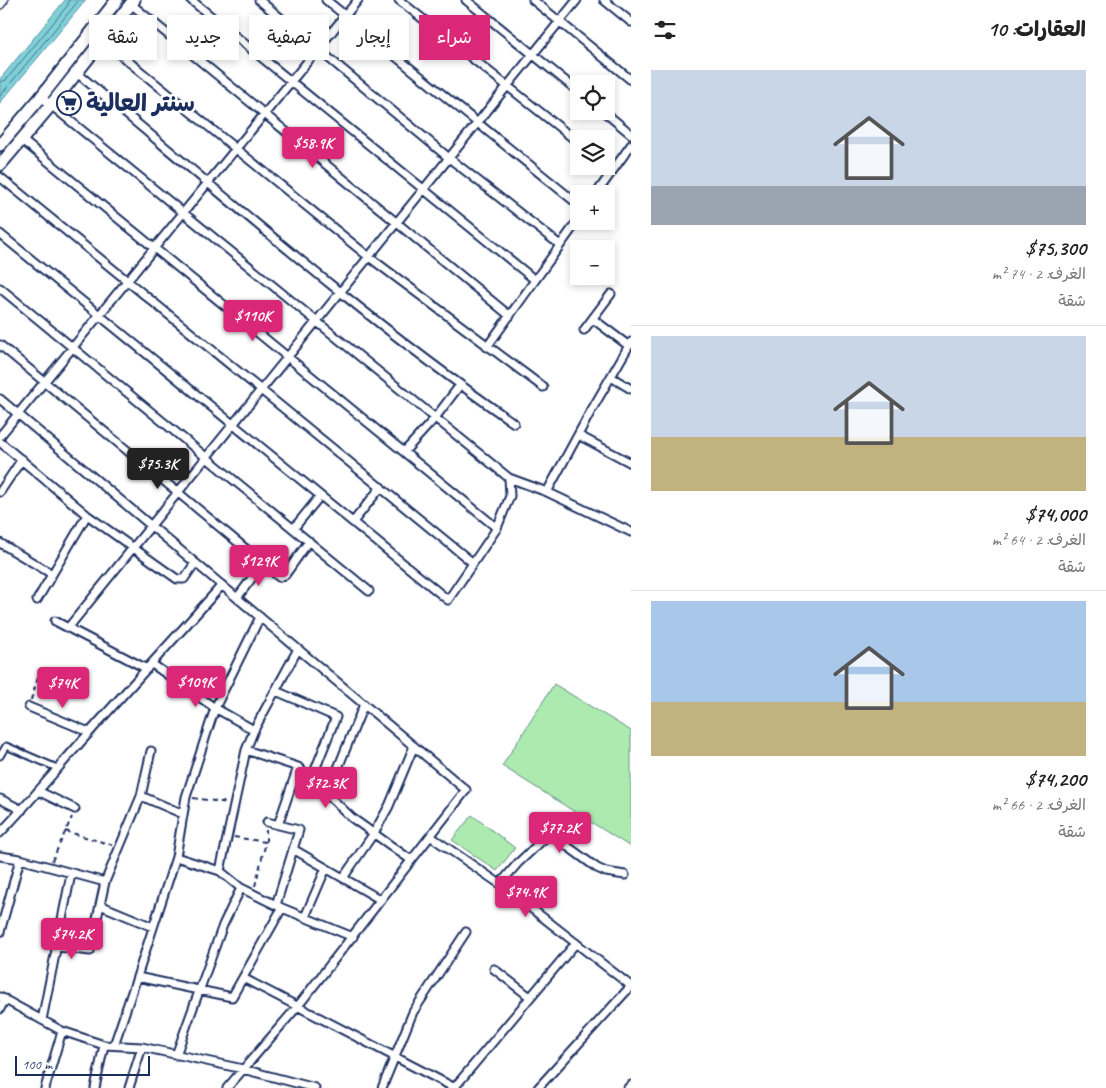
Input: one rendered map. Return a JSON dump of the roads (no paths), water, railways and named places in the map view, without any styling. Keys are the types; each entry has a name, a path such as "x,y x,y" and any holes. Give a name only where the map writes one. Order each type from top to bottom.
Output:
{"main road":[{"path":"1,142 41,97 117,0"},
{"path":"122,15 132,2"},
{"path":"0,165 89,57"}],"street":[{"path":"0,4 3,0"},
{"path":"190,0 535,280"},
{"path":"259,0 277,15"},
{"path":"326,0 344,15"},
{"path":"346,15 358,0"},
{"path":"399,0 570,136"},
{"path":"466,0 570,85"},
{"path":"533,0 631,80"},
{"path":"68,628 577,0"},
{"path":"604,0 631,22"},
{"path":"132,2 396,224 510,316"},
{"path":"329,35 339,23"},
{"path":"329,57 449,158 560,245"},
{"path":"127,60 369,256 487,347 543,387"},
{"path":"0,436 308,60"},
{"path":"399,60 570,198"},
{"path":"77,73 340,293 460,386 514,423"},
{"path":"41,97 508,478 547,492 631,532"},
{"path":"614,120 631,134"},
{"path":"22,140 497,528"},
{"path":"615,167 631,145"},
{"path":"0,177 473,563"},
{"path":"487,347 571,230"},
{"path":"0,234 448,600 497,528 510,496 508,478"},
{"path":"0,288 369,591"},
{"path":"584,330 611,294"},
{"path":"547,492 630,344 593,319"},
{"path":"0,345 279,577 285,575 310,541"},
{"path":"611,376 631,389"},
{"path":"404,452 435,418 460,386"},
{"path":"0,399 466,790 298,1006 227,1088"},
{"path":"578,435 631,463"},
{"path":"0,442 87,515 177,580 184,579 195,563"},
{"path":"0,492 22,459"},
{"path":"352,522 381,487"},
{"path":"294,528 320,496"},
{"path":"37,600 87,515"},
{"path":"0,544 52,574"},
{"path":"237,598 263,563"},
{"path":"0,833 222,585"},
{"path":"114,1045 176,858 186,797 215,708 260,617"},
{"path":"55,622 150,667 254,730"},
{"path":"220,871 246,750 254,730 298,649"},
{"path":"276,691 336,717 311,780"},
{"path":"327,795 364,704"},
{"path":"29,707 89,732"},
{"path":"0,756 6,746 58,768"},
{"path":"343,878 374,833 389,806 414,746"},
{"path":"246,750 298,768 352,818 411,860"},
{"path":"58,947 90,951 105,882 141,796 151,751"},
{"path":"278,825 298,768"},
{"path":"38,791 75,809"},
{"path":"141,796 183,814"},
{"path":"0,799 22,810"},
{"path":"137,977 232,997 279,906 298,830 267,822"},
{"path":"500,884 538,843 550,834 602,871 625,875"},
{"path":"430,836 500,884 631,986 538,1088"},
{"path":"293,849 382,900"},
{"path":"0,856 20,859 105,882"},
{"path":"176,858 220,871 241,888 305,918 353,937"},
{"path":"0,932 20,859"},
{"path":"305,918 326,868"},
{"path":"42,1020 71,874"},
{"path":"176,1055 224,925 241,888"},
{"path":"100,905 153,927"},
{"path":"382,1088 414,1012 466,932"},
{"path":"243,978 455,1088 576,943"},
{"path":"494,969 530,997"},
{"path":"0,1009 2,998 62,1031 104,1045 142,1047 243,1069 315,1088"},
{"path":"45,1088 62,1031"},
{"path":"95,1088 104,1045"},
{"path":"129,1088 142,1047"},
{"path":"628,1088 631,1085"}],"water":[{"path":"65,0 86,0 0,103 0,79"}],"place":[{"name":"سنتر العالية","path":"69,103"}]}
